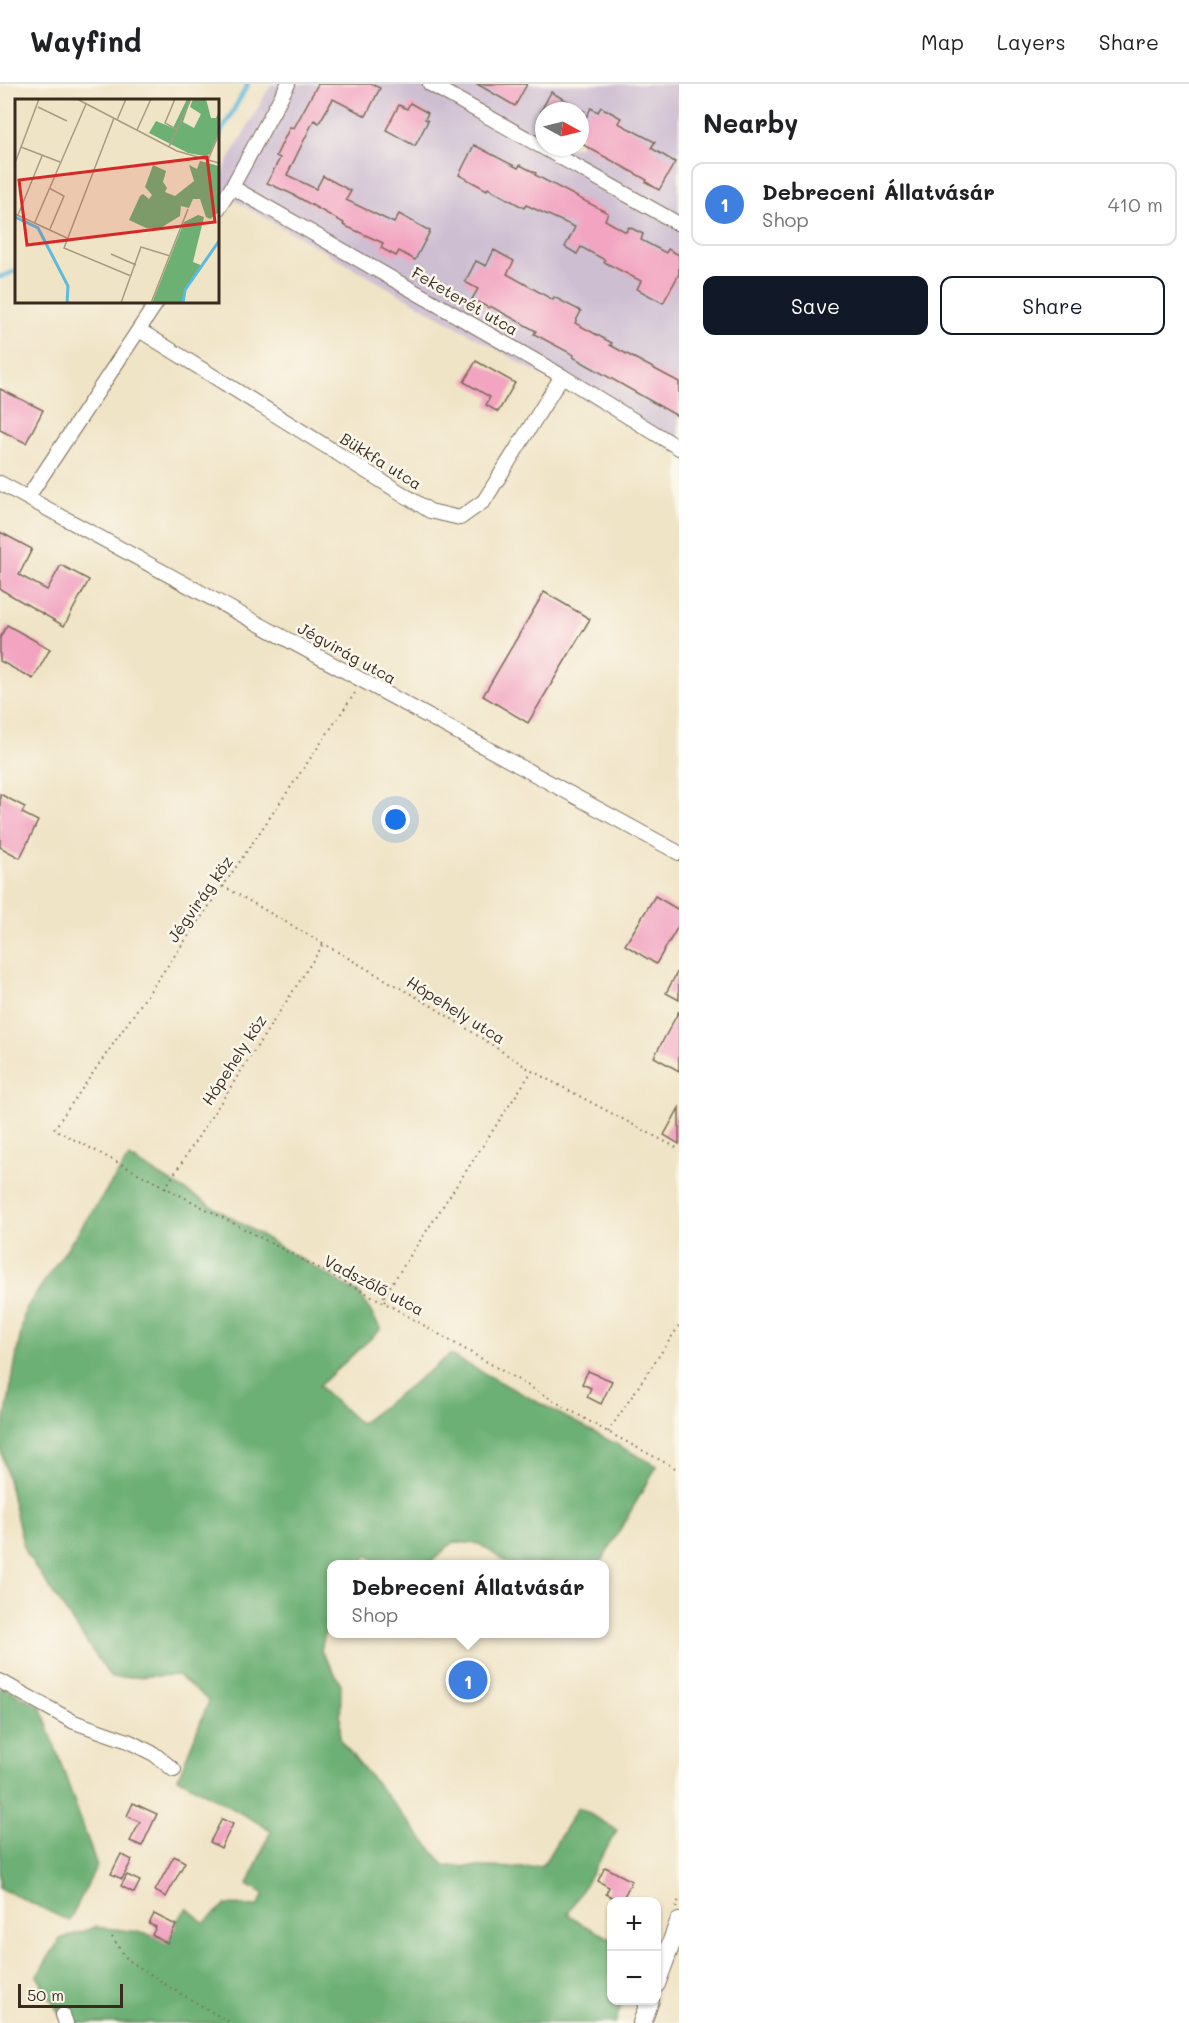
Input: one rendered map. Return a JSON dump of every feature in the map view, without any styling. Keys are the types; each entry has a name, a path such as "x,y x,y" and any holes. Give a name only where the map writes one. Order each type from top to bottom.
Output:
{"main road":[{"path":"661,1973 679,1922"},
{"path":"642,2023 649,2005"}],"street":[{"path":"219,207 288,84"},
{"path":"430,84 679,224"},
{"name":"Feketerét utca","path":"232,187 562,376 679,448"},
{"path":"28,497 157,303"},
{"name":"Bükkfa utca","path":"139,330 430,511 460,518 484,501 562,376"},
{"name":"Jégvirág utca","path":"0,483 679,853"},
{"path":"0,1681 74,1722 128,1741 153,1754 174,1770"}],"path":[{"name":"Jégvirág köz","path":"54,1129 363,681"},
{"name":"Hópehely utca","path":"223,886 435,1008 532,1071 679,1149"},
{"name":"Hópehely köz","path":"165,1188 323,945"},
{"path":"385,1303 383,1299 385,1294 532,1071"},
{"name":"Vadszőlő utca","path":"54,1129 385,1303 608,1432 679,1470"},
{"path":"608,1432 679,1326"},
{"path":"112,1937 127,1959 231,2023"}],"shaded area":[{"path":"271,84 679,84 679,453 219,192 219,178"}],"green space":[{"path":"129,1157 360,1294 381,1329 319,1386 360,1424 450,1355 657,1466 602,1560 503,1560 479,1544 453,1542 433,1560 375,1560 367,1555 364,1560 327,1560 327,1624 321,1651 341,1684 340,1740 445,1866 523,1868 543,1865 578,1807 617,1830 568,1914 607,1937 607,2005 622,2005 615,2023 65,2023 37,1976 60,1939 95,1927 132,1931 163,1938 187,1908 204,1923 225,1905 258,1906 264,1894 248,1884 271,1830 178,1778 209,1701 177,1675 111,1678 25,1552 0,1446 25,1310"},
{"path":"0,1685 41,1707 97,1866 69,1921 0,1888"}],"building":[{"path":"318,84 371,84 380,88 366,116 333,99 319,123 314,120 287,175 316,189 323,176 351,191 346,200 394,223 399,214 430,231 415,260 399,251 396,256 381,248 383,243 343,225 344,223 292,194 267,183 280,158 276,156 290,127 294,128"},
{"path":"477,84 527,84 515,106"},
{"path":"551,92 568,102 546,102"},
{"path":"410,103 428,113 425,119 428,121 415,146 386,130 399,105 407,109"},
{"path":"601,107 621,118 618,123 655,142 651,148 675,162 659,190 646,182 647,180 589,148 589,112 591,108 598,112"},
{"path":"474,145 518,168 520,165 536,173 535,175 608,213 605,220 626,232 629,227 643,234 641,240 666,253 668,249 679,255 679,274 663,303 637,289 641,281 604,262 605,260 581,247 577,254 565,247 575,227 526,205 524,208 459,175"},
{"path":"494,250 514,261 507,274 553,300 554,297 581,311 575,323 612,343 610,345 679,382 679,417 534,334 536,331 472,299 478,289 465,282 476,261 486,266"},
{"path":"476,361 515,383 498,412 486,405 490,397 464,382"},
{"path":"0,389 43,410 26,443 0,430"},
{"path":"0,532 32,549 19,575 47,590 61,565 89,580 64,626 0,589"},
{"path":"544,592 590,619 528,723 483,696"},
{"path":"7,625 50,649 33,679 0,661 0,638"},
{"path":"0,794 25,807 22,813 38,821 20,858 0,847"},
{"path":"655,896 679,910 679,925 656,964 625,945"},
{"path":"679,969 679,1000 666,993"},
{"path":"679,1011 679,1071 654,1057"},
{"path":"679,1108 679,1144 664,1135"},
{"path":"588,1371 612,1381 601,1404 587,1397 591,1388 582,1384"},
{"path":"133,1803 157,1814 142,1846 130,1841 140,1822 127,1816"},
{"path":"222,1819 233,1824 221,1848 210,1842"},
{"path":"121,1854 132,1860 122,1879 111,1874"},
{"path":"174,1856 185,1862 166,1897 155,1891"},
{"path":"605,1867 632,1881 624,1897 612,1897 606,1894 609,1887 598,1881"},
{"path":"127,1875 140,1881 134,1893 121,1886"},
{"path":"154,1914 176,1925 167,1943 152,1935 156,1927 149,1924"}],"waterway":[{"path":"219,136 248,84"},
{"path":"0,277 15,271"}],"place":[{"name":"Debreceni Állatvásár","path":"468,1680"}]}
